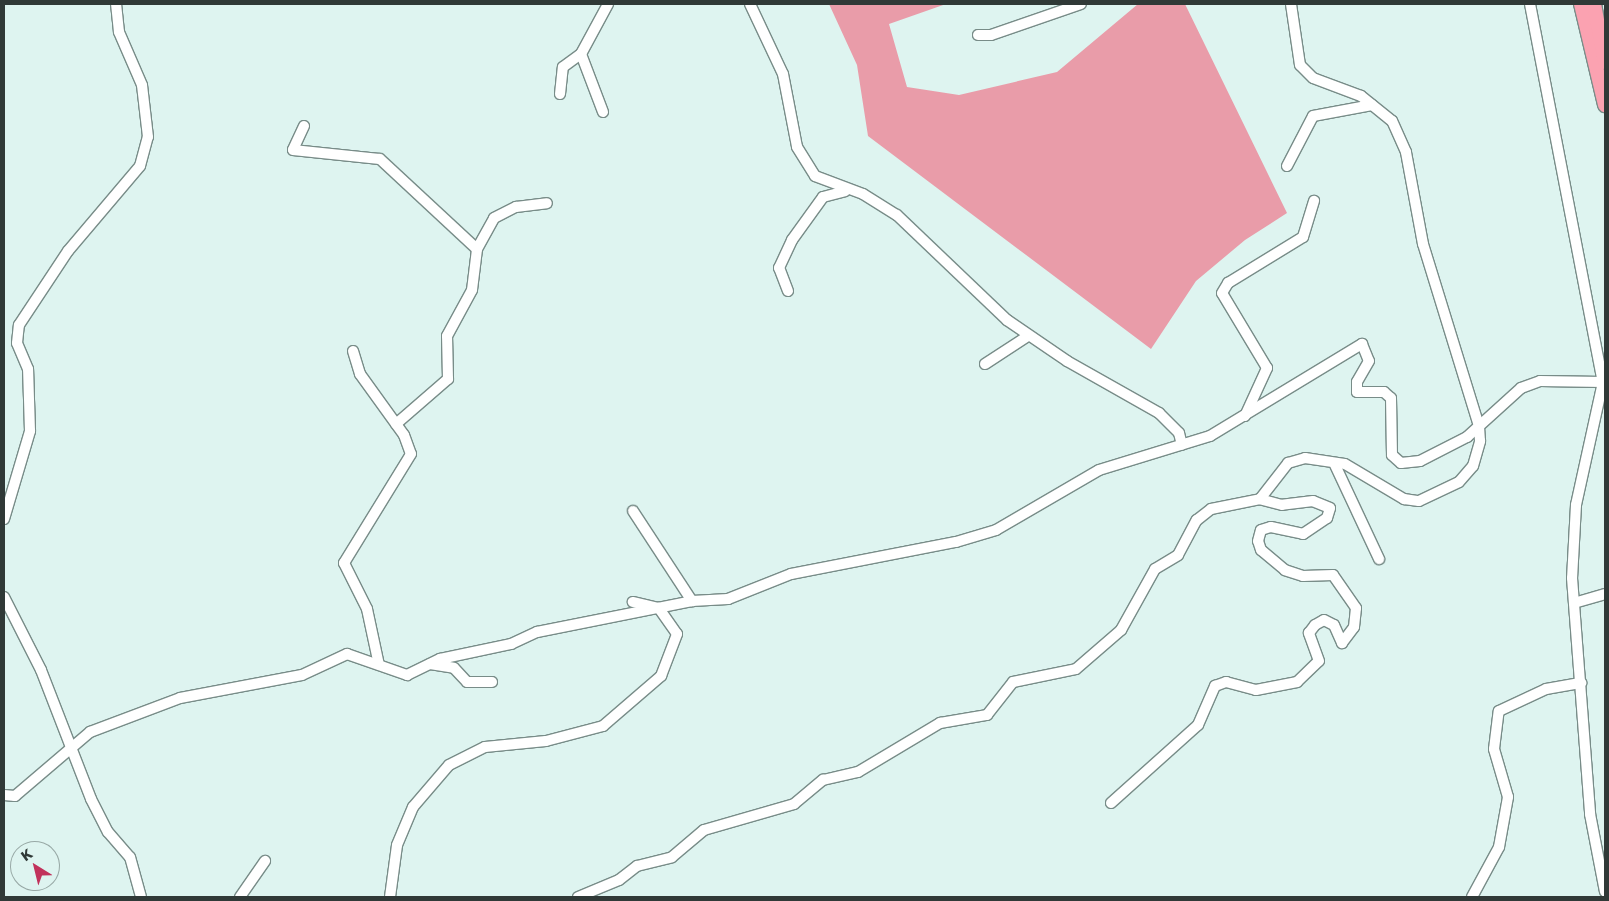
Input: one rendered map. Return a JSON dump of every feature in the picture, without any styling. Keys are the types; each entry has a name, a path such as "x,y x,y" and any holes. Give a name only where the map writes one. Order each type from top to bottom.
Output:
{"highway":[{"path":"1581,4 1605,105"},
{"path":"1594,4 1605,62"}],"street":[{"path":"4,519 30,431 28,369 17,343 20,325 68,251 140,166 148,137 142,85 119,32 116,4"},
{"path":"560,94 563,67 582,54 608,4"},
{"path":"750,4 783,74 801,157 815,176 851,190 886,207 924,236 977,294 1028,336 1159,413 1179,434 1182,445"},
{"path":"978,35 991,35 1081,4"},
{"path":"1260,499 1288,463 1305,458 1334,464 1345,464 1404,499 1419,501 1446,490 1473,466 1480,441 1479,426 1423,244 1406,152 1392,121 1360,96 1313,78 1300,65 1291,4"},
{"path":"1530,4 1603,382 1576,505 1574,603 1590,814 1605,892"},
{"path":"582,54 603,112"},
{"path":"1287,166 1313,116 1372,105"},
{"path":"304,126 294,150 380,159 477,249"},
{"path":"788,291 779,268 792,240 824,198 851,190"},
{"path":"1244,416 1268,368 1222,293 1228,283 1303,237 1314,200"},
{"path":"396,424 448,380 447,336 472,290 477,249 500,213 547,203"},
{"path":"985,364 1028,336"},
{"path":"4,803 4,796 15,796 72,745 96,730 180,698 302,675 347,654 407,675 430,664 511,644 537,632 692,601 728,599 791,574 956,542 996,530 1099,470 1210,436 1362,344 1369,361 1357,382 1357,392 1384,392 1391,398 1392,455 1401,462 1420,461 1479,426 1521,388 1540,381 1603,382"},
{"path":"353,351 360,374 396,424 410,448 410,460 346,556 344,568 366,610 379,665"},
{"path":"1334,464 1379,559"},
{"path":"578,897 619,880 637,866 672,857 704,830 794,804 823,780 858,772 940,723 987,715 1013,682 1076,670 1121,630 1155,569 1178,555 1196,520 1211,509 1260,499 1282,505 1313,501 1330,508 1327,518 1303,534 1271,527 1261,530 1258,541 1261,550 1284,570 1303,576 1334,575 1356,608 1354,628 1342,643 1334,625 1324,620 1315,625 1309,633 1319,661 1297,682 1256,690 1226,682 1215,686 1198,725 1111,803"},
{"path":"634,510 692,601"},
{"path":"1574,603 1605,594"},
{"path":"4,597 41,670 108,832 130,857 141,897"},
{"path":"390,897 397,845 428,785 449,765 484,748 546,741 603,726 624,712 661,676 675,648 677,634 659,608 633,602"},
{"path":"430,664 454,668 467,682 492,682"},
{"path":"1472,897 1499,847 1508,797 1494,749 1498,712 1546,689 1581,683"},
{"path":"240,897 266,861"}],"shaded area":[{"path":"829,4 946,4 889,24 907,87 959,95 1057,72 1138,4 1185,4 1287,213 1245,240 1196,281 1151,349 868,136 857,65"}]}
